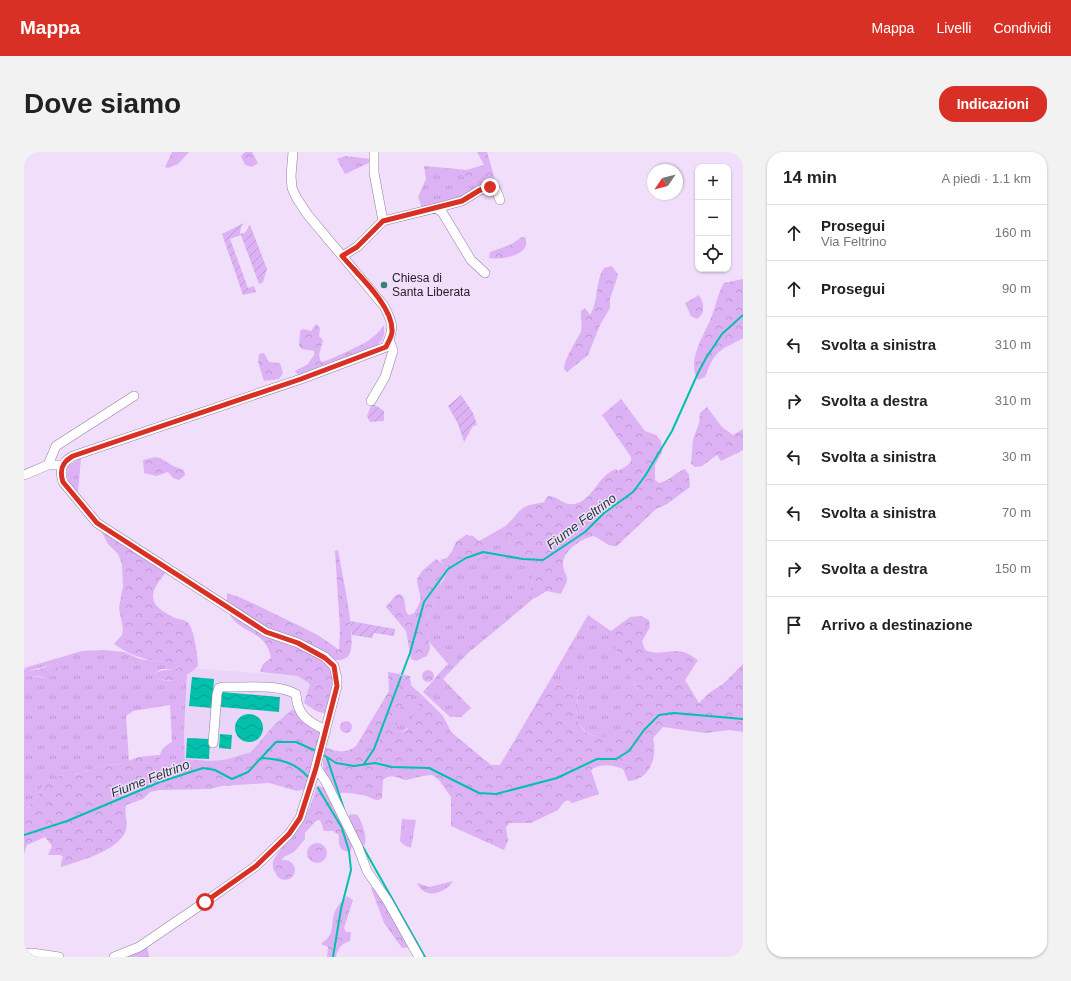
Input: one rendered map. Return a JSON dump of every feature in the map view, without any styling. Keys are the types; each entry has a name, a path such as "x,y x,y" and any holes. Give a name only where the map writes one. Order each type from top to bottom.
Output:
{"street":[{"path":"114,957 139,948 256,866 289,834 300,818 316,768 337,686 334,666 325,658 298,643 266,632 97,523 63,482 60,474 62,465 67,459 73,456 301,379 386,347 393,332 392,325 384,306 307,214 296,197 292,188 291,176 293,152"},
{"path":"374,152 374,173 383,221"},
{"path":"342,256 357,247 383,221 462,201 480,190 490,187 496,190 500,200"},
{"path":"436,208 442,212 471,260 485,273"},
{"path":"372,401 385,378 393,351 389,339"},
{"path":"48,465 56,446 134,396"},
{"path":"24,475 48,465 62,465"},
{"path":"213,743 217,694 219,688 222,687 267,687 289,690 296,694 297,707 306,718 326,730"},
{"path":"316,768 326,782 358,847 366,871 387,900 419,957"},
{"path":"24,954 32,953 59,957"}],"shaded area":[{"path":"188,668 298,676 310,684 304,703 293,709 273,726 251,752 224,760 210,761 185,759 184,733"}],"green space":[{"path":"172,152 189,152 178,164 168,168 165,167"},
{"path":"245,152 252,152 258,163 252,167 245,165 241,156"},
{"path":"477,152 487,152 496,183 485,185 464,177 458,169 466,170 484,165"},
{"path":"345,156 371,159 371,162 345,174 337,159"},
{"path":"424,166 458,169 464,177 485,185 458,201 422,208 418,197 426,179"},
{"path":"244,223 241,227 240,234 245,233 250,225 267,269 263,282 259,284 241,235 230,239 248,288 254,286 256,292 243,295 222,234"},
{"path":"522,237 525,237 526,243 524,249 520,253 507,257 489,258 490,252 510,245"},
{"path":"612,266 618,275 610,299 610,308 600,325 588,355 567,372 564,369 566,360 582,329 581,311 585,308 590,315 595,303 601,273 604,268"},
{"path":"743,279 743,338 719,352 712,361 705,377 698,380 694,364 697,348 711,318 722,287 724,283"},
{"path":"699,295 702,301 703,311 697,319 691,316 685,303"},
{"path":"316,324 320,328 319,336 323,340 319,355 321,362 367,342 376,335 384,325 384,335 380,343 374,347 299,376 295,371 308,364 314,355 314,351 302,349 299,346 300,331 303,329 311,331"},
{"path":"264,353 269,362 280,363 283,373 279,379 264,381 258,362 259,354"},
{"path":"461,395 473,413 477,425 473,426 464,442 458,424 448,406"},
{"path":"621,399 645,431 656,435 661,441 662,452 655,465 655,480 659,483 663,482 685,469 689,475 690,487 667,504 656,509 617,546 607,544 593,536 573,546 569,550 564,560 563,567 567,580 561,594 547,591 533,599 529,594 534,572 529,563 515,553 502,528 508,524 523,508 544,502 548,496 552,496 567,504 580,502 591,493 610,472 616,469 618,471 628,465 631,461 631,457 602,415"},
{"path":"372,403 384,411 384,421 370,422 367,416"},
{"path":"707,407 722,427 733,435 743,429 743,450 721,461 717,455 702,466 695,467 691,464 693,440 699,423 700,413"},
{"path":"155,457 184,470 185,475 179,480 173,478 168,472 156,476 144,473 143,460"},
{"path":"81,458 78,492 68,480 67,469 69,465"},
{"path":"502,528 515,553 529,563 534,572 529,594 533,599 467,654 443,679 471,708 461,717 450,717 423,692 448,664 430,643 427,628 427,619 438,593 438,588 447,574 448,569 440,560 447,558 452,551 459,556 476,561 480,559 485,554 488,544 488,536"},
{"path":"101,530 167,571 156,586 153,598 159,608 166,613 187,622 192,629 196,650 198,666 182,678 170,681 158,678 152,674 159,671 178,668 180,664 153,661 138,657 114,644 122,635 123,629 119,608 123,586 122,564 118,554 108,544"},
{"path":"466,535 473,536 479,541 488,536 487,553 483,558 473,561 459,556 452,551 456,542"},
{"path":"338,550 352,636 349,655 344,659 335,660 264,626 227,601 227,593 248,601 311,632 339,650 340,630 335,551"},
{"path":"436,559 446,566 447,574 441,581 438,593 427,619 430,649 427,656 416,661 411,659 406,631 386,607 396,595 400,594 404,598 406,612 409,615 414,613 420,602 417,579 422,571"},
{"path":"227,608 321,657 330,666 333,684 327,714 316,711 304,703 310,684 298,676 260,672 263,664 271,658 268,648 257,636 237,623 231,617"},
{"path":"588,615 611,631 624,663 638,691 626,700 625,724 621,730 610,737 604,738 591,735 581,727 577,717 578,694 576,685 562,685 549,682"},
{"path":"641,616 649,620 650,627 642,641 645,650 656,653 678,651 689,654 698,660 685,680 699,703 709,693 723,684 743,664 743,732 730,730 705,733 663,727 653,738 653,760 651,766 642,777 636,780 628,781 623,769 615,766 599,766 591,770 599,794 572,803 568,800 564,802 558,810 531,823 510,823 506,827 508,841 504,850 451,826 451,797 439,780 432,775 407,780 389,776 383,780 382,798 379,800 367,796 335,793 323,767 325,747 333,750 345,751 356,746 389,691 388,672 410,676 411,685 416,690 412,695 411,705 407,708 401,707 397,711 397,731 403,732 407,730 422,695 443,716 451,732 491,765 500,765 549,682 562,685 576,685 578,694 577,717 579,724 585,731 596,736 607,737 615,735 623,724 628,691 638,690 612,642 611,631 630,617"},
{"path":"350,621 395,629 394,636 374,633 372,638 352,635"},
{"path":"103,650 124,652 140,659 181,664 175,669 162,669 153,674 165,681 170,681 187,674 184,733 185,763 183,768 161,762 159,757 164,748 172,742 170,705 133,711 126,716 129,762 103,765 75,775 62,775 43,784 40,792 31,805 24,810 24,677 46,677 55,674 57,663 28,671 24,668 82,651"},
{"path":"56,663 59,667 56,673 52,676 24,677 24,669 38,669"},
{"path":"428,670 432,672 434,676 432,680 428,682 424,680 422,676 424,672"},
{"path":"416,690 422,695 414,719 407,729 397,731 397,711"},
{"path":"293,709 309,725 322,731 306,789 297,791 269,783 222,786 210,789 160,790 150,792 143,799 126,805 126,830 122,837 108,849 98,854 61,867 63,857 60,855 48,855 52,846 45,837 27,845 24,854 24,810 31,805 40,792 43,784 62,775 75,775 103,765 121,764 138,757 159,755 161,762 183,768 185,759 210,761 224,760 251,752 273,726"},
{"path":"348,721 351,722 351,732 344,733 341,732 340,725 341,722"},
{"path":"317,785 324,788 353,845 350,852 341,849 339,835 333,831 324,831 320,820 316,821 305,833 299,828 310,807"},
{"path":"350,814 358,815 364,829 365,844 361,848 348,818"},
{"path":"402,819 416,820 411,848 404,845 400,841"},
{"path":"299,828 305,833 305,839 294,852 284,857 274,872 274,859"},
{"path":"317,843 324,846 327,853 324,860 317,863 310,860 307,853 310,846"},
{"path":"285,860 292,863 295,870 292,877 285,880 278,877 275,870 278,863"},
{"path":"453,881 445,889 435,893 424,892 417,883 429,887"},
{"path":"373,887 377,889 410,947 402,948 384,923 371,888"},
{"path":"347,896 353,900 344,928 346,932 351,932 350,941 340,947 337,951 336,957 327,957 328,947 321,944 331,933 335,911 339,904"},
{"path":"147,946 149,957 124,957"}],"water":[{"path":"192,677 214,679 212,708 189,706"},
{"path":"222,692 280,697 279,712 221,707"},
{"path":"249,714 259,718 263,728 259,738 249,742 239,738 235,728 239,718"},
{"path":"220,734 232,735 231,749 219,748"},
{"path":"187,738 210,739 209,759 186,758"}],"waterway":[{"name":"Fiume Feltrino","path":"402,674 410,653 424,602 448,569 466,558 483,552 523,559 543,560 585,532 604,513 633,492 645,476 672,431 706,358 722,334 743,315"},
{"name":"Fiume Feltrino","path":"364,764 374,749 401,677"},
{"path":"322,754 336,763 354,766 375,763 392,767 429,768 479,793 496,794 557,778 597,759 616,759 629,751 644,730 659,715 674,713 743,719"},
{"name":"Fiume Feltrino","path":"24,835 67,821 160,782 203,768 215,770 232,779 248,772 276,742 296,742 316,751"},
{"path":"261,758 286,762 298,768 308,777"},
{"path":"327,758 344,809"},
{"path":"318,788 342,828 349,851 351,870 341,909 333,957"},
{"path":"363,847 425,957"}],"place":[{"name":"Chiesa di Santa Liberata","path":"384,285"}],"route":[{"path":"205,902 256,866 289,834 300,818 316,768 337,686 334,666 325,658 298,643 266,632 97,523 63,482 60,474 62,465 67,459 73,456 301,379 386,347 393,332 391,319 384,306 342,256 357,247 383,221 462,201 480,190 490,187"}]}
